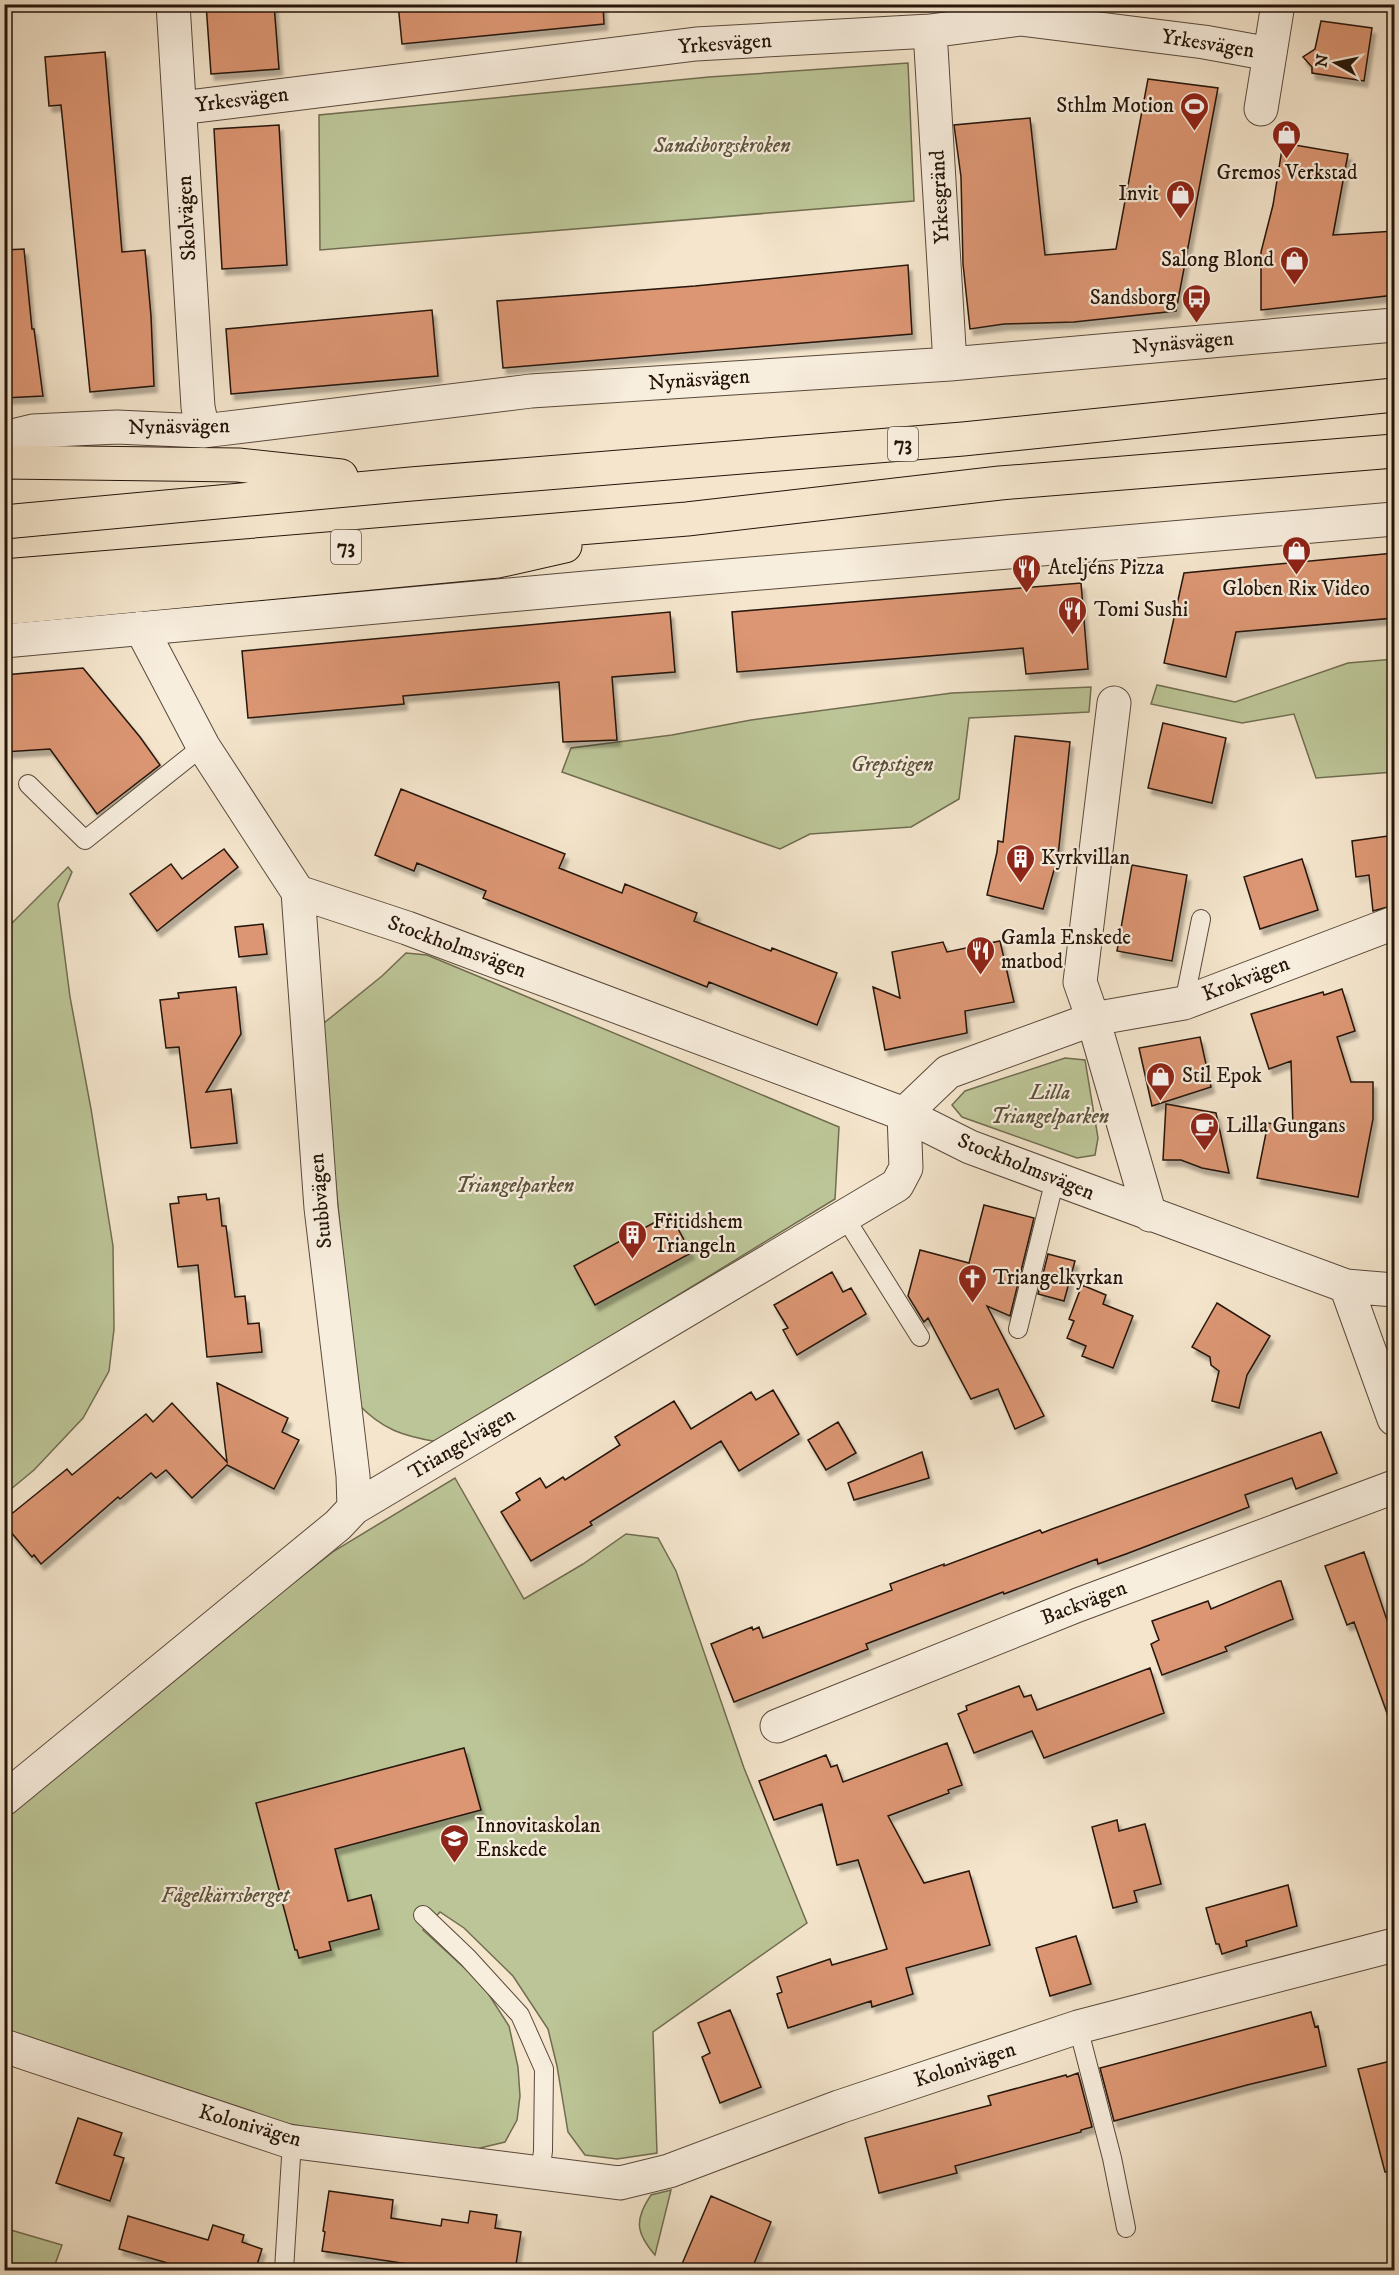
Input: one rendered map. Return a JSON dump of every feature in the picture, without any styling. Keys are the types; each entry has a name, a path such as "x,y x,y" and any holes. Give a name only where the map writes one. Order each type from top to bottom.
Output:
{"highway":[{"name":"73","path":"4,522 411,484 963,439 1395,395"},
{"name":"73","path":"4,576 687,519 1000,483 1395,451"},
{"path":"4,462 238,465 411,484"},
{"path":"4,608 498,561 687,519"}],"street":[{"name":"Skolvägen","path":"173,4 198,407 203,431"},
{"path":"1261,109 1278,4"},
{"name":"Yrkesvägen","path":"180,108 696,44 930,31 1020,19 1204,42 1270,54"},
{"name":"Yrkesgränd","path":"930,31 950,364"},
{"name":"Nynäsvägen","path":"4,438 33,431 105,428 203,431 531,391 950,364 1395,325"},
{"path":"4,641 598,586 1395,519"},
{"path":"141,628 203,746 298,892"},
{"path":"1114,703 1080,982 1093,1019 1150,1215"},
{"name":"Stockholmsvägen","path":"298,892 407,927 904,1114 970,1147 1150,1215 1346,1286 1395,1290"},
{"name":"Stubbvägen","path":"298,892 321,1208 353,1476 354,1508"},
{"name":"Krokvägen","path":"1093,1019 1184,1003 1395,923"},
{"path":"904,1114 948,1072 1093,1019"},
{"name":"Triangelvägen","path":"4,1799 339,1525 354,1508 897,1185 906,1167 904,1114"},
{"path":"1346,1286 1395,1419"},
{"name":"Backvägen","path":"777,1726 1077,1605 1395,1487"},
{"name":"Kolonivägen","path":"4,2046 292,2141 620,2183 669,2171 839,2107 1078,2027 1395,1945"}],"lane":[{"path":"28,784 85,840 203,746"},
{"path":"1184,1003 1201,919"},
{"path":"1018,1329 1055,1179"},
{"path":"844,1216 920,1337"},
{"path":"423,1915 468,1958 520,2015 544,2069 543,2151 540,2173"},
{"path":"1078,2027 1112,2158 1126,2228"},
{"path":"284,2271 292,2141"}],"green space":[{"name":"Sandsborgskroken","path":"908,63 914,201 320,250 319,115 709,77"},
{"path":"1394,659 1394,772 1316,778 1294,714 1242,723 1151,704 1157,685 1235,702 1348,663"},
{"name":"Grepstigen","path":"1091,687 1089,712 969,718 959,799 911,827 810,834 780,849 562,772 571,748 672,735 751,720 952,693"},
{"path":"68,867 72,872 58,904 70,997 113,1246 114,1329 109,1371 83,1418 34,1470 5,1494 5,930"},
{"name":"Triangelparken","path":"406,953 427,955 839,1127 835,1199 438,1442 404,1434 385,1426 358,1404 322,1048 324,1023 382,976"},
{"name":"Lilla Triangelparken","path":"1065,1058 1085,1060 1098,1138 1095,1155 1077,1158 962,1117 952,1105 965,1091"},
{"name":"Fågelkärrsberget","path":"455,1478 524,1599 583,1564 626,1534 658,1538 676,1571 744,1768 807,1923 653,2032 657,2153 617,2159 585,2155 568,2132 548,2029 513,1976 464,1928 440,1912 423,1930 482,1984 509,2026 518,2067 520,2096 517,2120 505,2142 476,2149 391,2144 275,2121 130,2077 5,2029 4,1816 334,1551"},
{"path":"671,2190 655,2255 641,2233 640,2219 651,2195"},
{"path":"4,2228 62,2245 53,2270 5,2270"}],"building":[{"path":"206,4 274,4 279,69 211,74"},
{"path":"398,4 603,4 604,24 402,44"},
{"path":"1321,21 1372,28 1364,81 1312,73 1312,67 1303,57 1315,49"},
{"path":"105,52 122,252 145,250 154,386 90,392 61,105 49,106 45,57"},
{"path":"1148,79 1218,88 1176,311 1074,322 1004,324 970,329 963,264 961,177 954,125 1030,118 1045,255 1116,249"},
{"path":"279,125 287,265 222,269 214,129"},
{"path":"1283,143 1348,154 1333,235 1395,231 1395,295 1261,310 1261,252 1273,205"},
{"path":"24,249 32,329 34,329 43,396 4,398 4,250"},
{"path":"908,265 912,334 503,368 497,301 695,286"},
{"path":"432,310 438,376 231,394 226,329"},
{"path":"1394,553 1394,618 1236,632 1226,677 1164,663 1184,573"},
{"path":"1081,583 1088,669 1026,674 1023,648 737,672 732,612"},
{"path":"670,612 675,672 612,677 617,740 563,742 559,682 403,696 404,704 248,718 242,651"},
{"path":"83,668 160,765 97,814 50,749 4,752 4,675"},
{"path":"1163,723 1226,738 1212,803 1148,788"},
{"path":"1015,736 1070,742 1058,856 1043,909 987,895 998,841 1003,842"},
{"path":"401,789 565,854 559,868 622,893 625,884 697,913 694,921 771,951 772,948 837,973 817,1025 709,982 707,987 483,898 486,891 417,863 414,871 375,855"},
{"path":"1395,835 1395,905 1373,911 1369,875 1356,877 1352,841"},
{"path":"224,849 238,867 157,931 130,894 171,864 182,879"},
{"path":"1302,859 1318,910 1260,929 1244,877"},
{"path":"1132,865 1187,875 1172,961 1117,951"},
{"path":"263,924 267,954 239,957 235,927"},
{"path":"1000,941 1014,1002 965,1011 967,1033 885,1050 873,987 900,998 892,952 943,942 947,952"},
{"path":"236,987 241,1034 206,1092 231,1089 237,1143 191,1148 179,1047 166,1048 160,1000 179,998 178,993"},
{"path":"1342,989 1355,1031 1337,1037 1351,1082 1373,1082 1373,1119 1358,1197 1257,1178 1268,1123 1293,1128 1291,1061 1269,1069 1251,1014 1323,992 1324,995"},
{"path":"1200,1037 1211,1087 1152,1106 1139,1048"},
{"path":"1166,1104 1216,1113 1229,1173 1202,1168 1181,1160 1163,1160"},
{"path":"206,1194 207,1200 219,1198 222,1226 226,1226 235,1297 245,1296 248,1324 259,1323 262,1352 207,1357 198,1265 178,1267 170,1204 179,1203 178,1197"},
{"name":"Triangelkyrkan","path":"984,1205 1034,1218 1010,1316 987,1306 1044,1416 1015,1429 998,1389 971,1399 928,1318 924,1322 908,1296 920,1250 969,1263"},
{"name":"Fritidshem Triangeln","path":"670,1214 691,1253 595,1305 574,1266"},
{"path":"1048,1254 1075,1261 1064,1301 1038,1294"},
{"path":"832,1272 843,1292 851,1288 866,1314 797,1355 783,1330 788,1328 774,1305"},
{"path":"1082,1285 1106,1295 1103,1304 1133,1316 1113,1368 1082,1356 1086,1346 1067,1338 1074,1321 1069,1319"},
{"path":"1217,1303 1270,1336 1247,1375 1239,1408 1212,1401 1219,1371 1211,1365 1210,1357 1192,1347"},
{"path":"217,1383 288,1418 282,1432 299,1440 274,1489 227,1465 192,1498 166,1470 156,1478 151,1473 120,1499 118,1497 41,1564 34,1555 32,1557 4,1524 4,1520 67,1469 72,1475 146,1414 153,1422 172,1403 227,1462"},
{"path":"773,1390 799,1434 739,1471 721,1441 590,1522 592,1525 531,1561 501,1512 520,1500 516,1493 540,1478 546,1488 563,1477 565,1480 620,1445 615,1437 674,1401 691,1429 751,1392 756,1400"},
{"path":"838,1422 856,1453 826,1470 808,1440"},
{"path":"1321,1432 1337,1473 1296,1489 1292,1478 1245,1495 1249,1507 1098,1564 1097,1559 1004,1594 1003,1592 866,1644 868,1649 734,1702 711,1644 752,1627 753,1630 759,1627 763,1638 892,1590 890,1584 944,1564 944,1566 1040,1530 1042,1533"},
{"path":"922,1452 929,1478 854,1500 848,1483"},
{"path":"1364,1552 1395,1644 1395,1723 1391,1724 1354,1622 1347,1625 1325,1566"},
{"path":"1281,1581 1293,1619 1225,1647 1227,1651 1162,1675 1151,1644 1159,1640 1152,1621 1208,1601 1211,1609"},
{"path":"1150,1668 1164,1713 1044,1758 1032,1731 974,1753 958,1714 967,1710 966,1706 1019,1686 1024,1697 1031,1695 1037,1710"},
{"path":"947,1743 962,1785 948,1790 949,1793 888,1816 924,1883 969,1871 990,1945 906,1968 913,1994 872,2007 871,2001 788,2028 777,1994 782,1992 777,1977 830,1959 832,1965 887,1949 858,1860 837,1865 822,1804 774,1820 759,1781 826,1755 831,1767 837,1765 843,1782"},
{"path":"464,1748 481,1810 335,1849 348,1901 371,1895 379,1929 329,1942 331,1950 299,1958 256,1803"},
{"path":"1117,1820 1119,1831 1145,1824 1161,1884 1134,1891 1137,1902 1113,1908 1092,1827"},
{"path":"1288,1885 1297,1926 1246,1941 1247,1946 1222,1954 1219,1944 1216,1944 1206,1908"},
{"path":"1076,1936 1091,1984 1050,1996 1036,1948"},
{"path":"730,2010 761,2087 720,2103 702,2057 710,2053 698,2023"},
{"path":"1311,2012 1315,2027 1318,2026 1326,2066 1114,2121 1100,2068"},
{"path":"1395,2060 1395,2171 1385,2172 1358,2069"},
{"path":"1078,2073 1092,2127 955,2166 957,2173 879,2193 865,2138 991,2105 988,2096"},
{"path":"78,2118 122,2133 114,2155 124,2158 110,2201 56,2183"},
{"path":"329,2191 393,2200 391,2218 441,2226 442,2219 468,2223 470,2211 497,2215 495,2228 521,2232 515,2271 434,2271 435,2268 322,2251"},
{"path":"711,2196 771,2222 751,2271 679,2271"},
{"path":"128,2216 208,2240 213,2225 244,2235 242,2242 262,2249 255,2271 195,2271 119,2249"}],"place":[{"name":"Sthlm Motion","path":"1195,132"},
{"name":"Gremos Verkstad","path":"1287,160"},
{"name":"Invit","path":"1180,220"},
{"name":"Salong Blond","path":"1295,286"},
{"name":"Sandsborg","path":"1197,324"},
{"name":"Globen Rix Video","path":"1296,576"},
{"name":"Ateljéns Pizza","path":"1027,594"},
{"name":"Tomi Sushi","path":"1073,636"},
{"name":"Kyrkvillan","path":"1020,884"},
{"name":"Gamla Enskede matbod","path":"980,976"},
{"name":"Stil Epok","path":"1161,1102"},
{"name":"Lilla Gungans","path":"1205,1152"},
{"name":"Fritidshem Triangeln","path":"632,1260"},
{"name":"Triangelkyrkan","path":"972,1304"},
{"name":"Innovitaskolan Enskede","path":"455,1864"}]}
